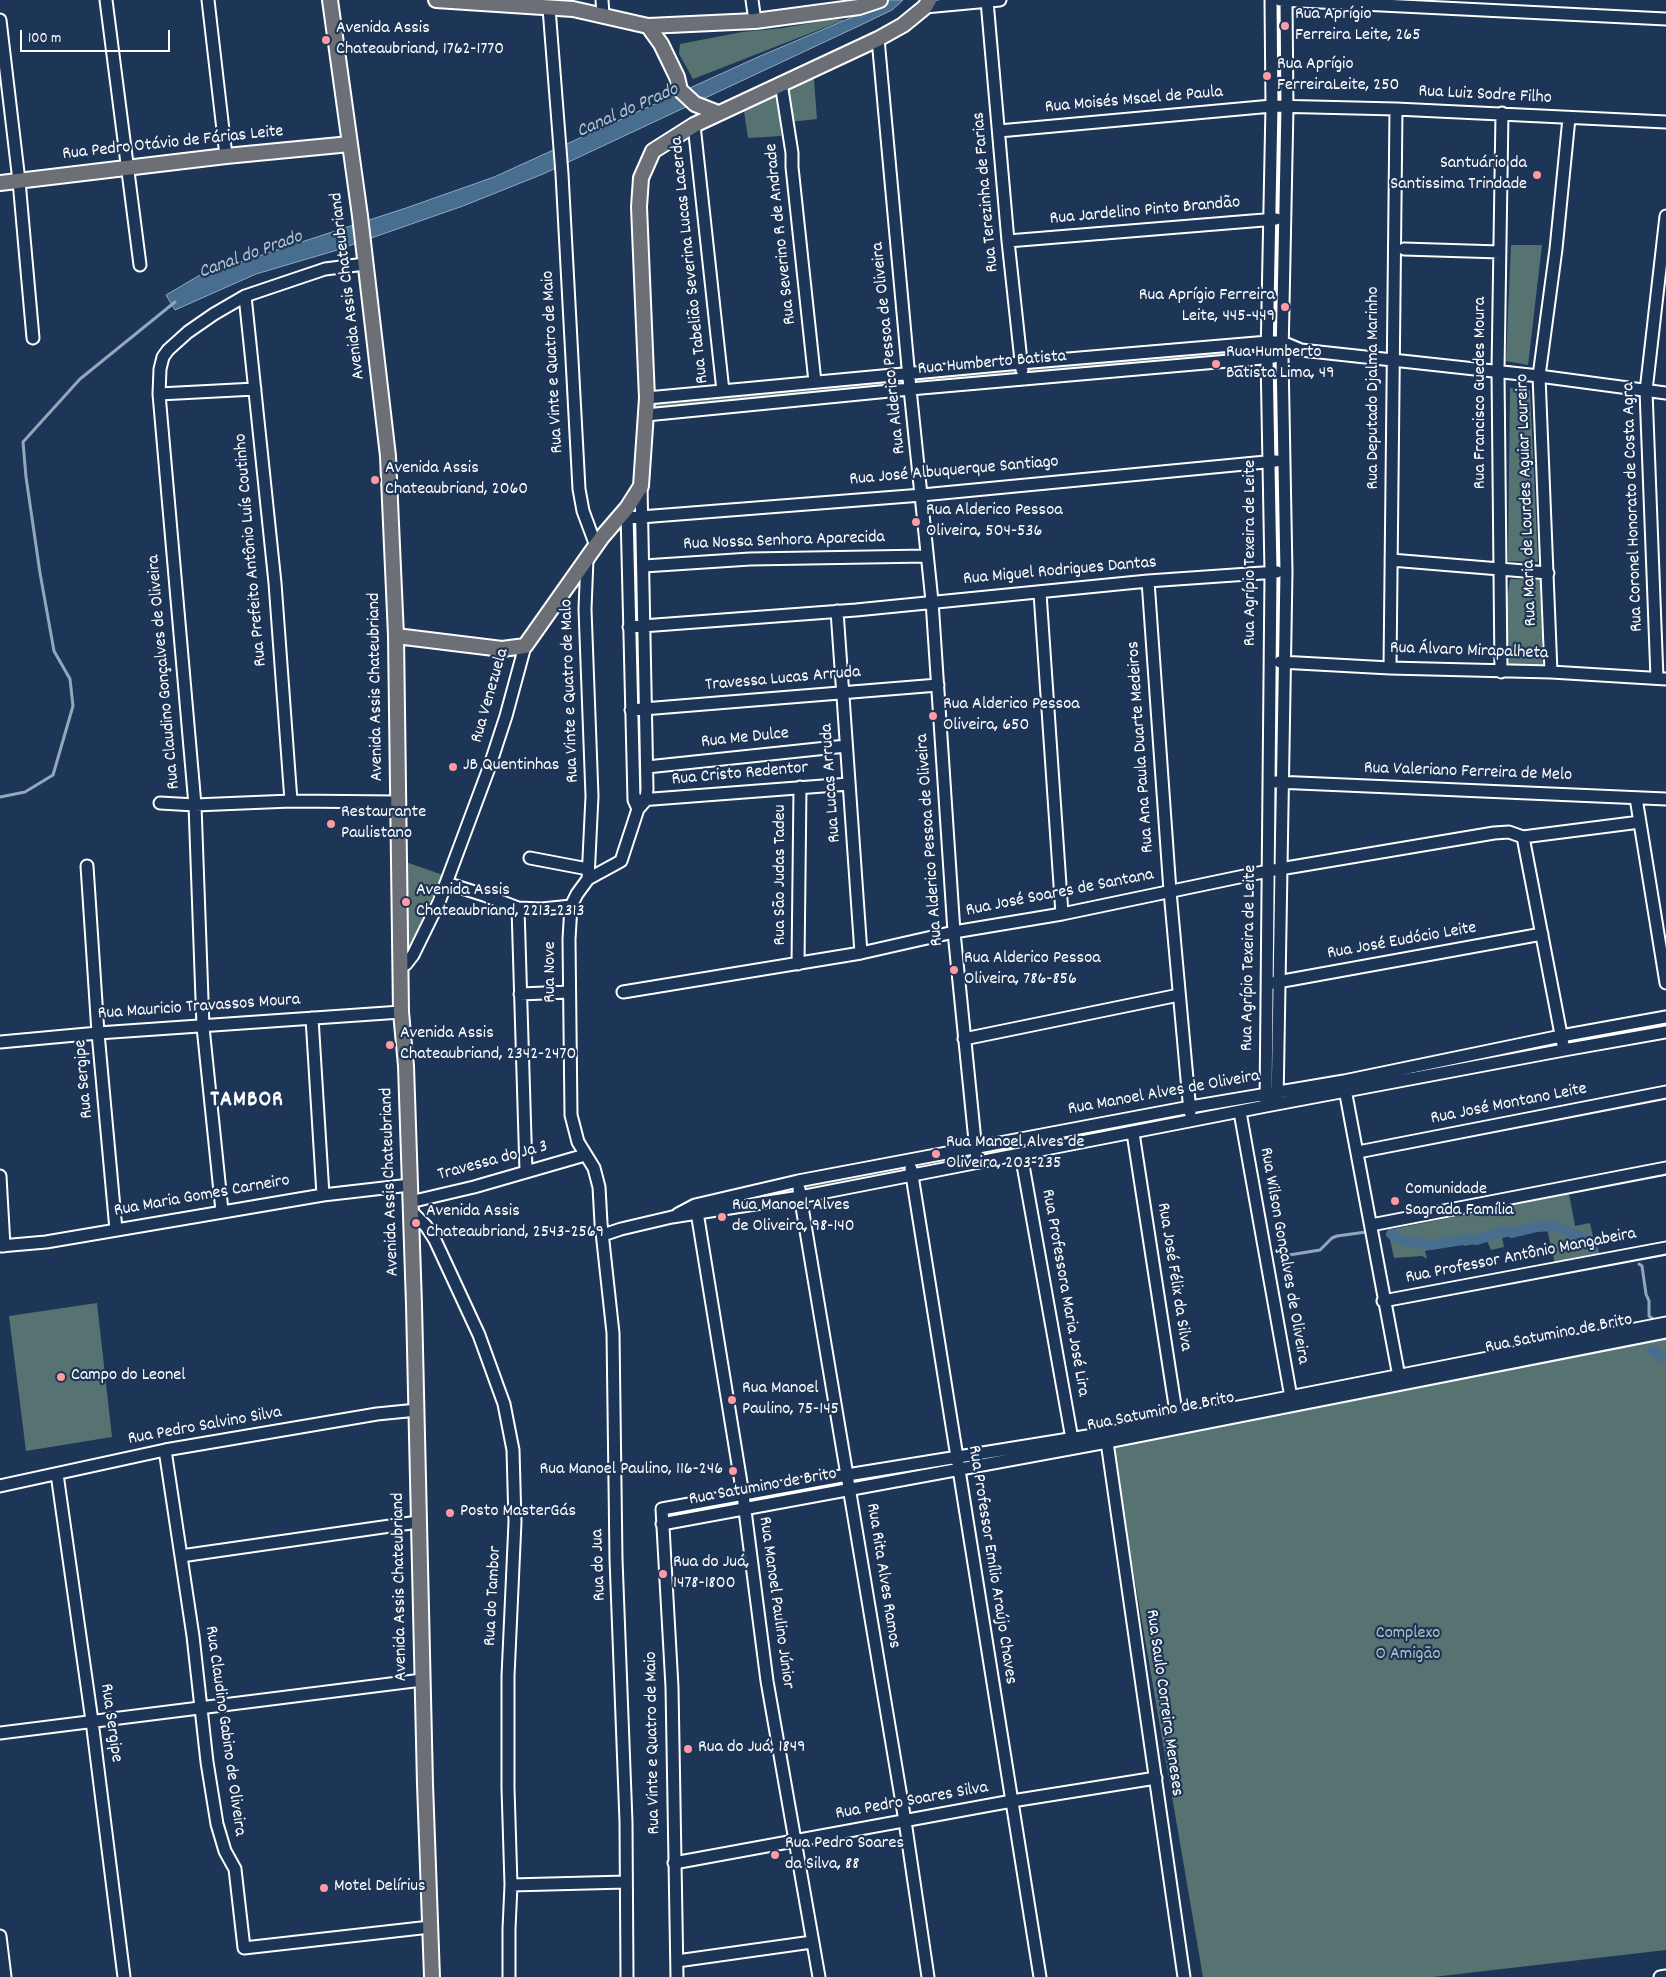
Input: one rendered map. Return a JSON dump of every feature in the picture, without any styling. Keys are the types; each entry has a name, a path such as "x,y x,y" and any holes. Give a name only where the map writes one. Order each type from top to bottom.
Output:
{"main road":[{"name":"Avenida Assis Chateubriand","path":"330,0 360,216 388,456 396,636 400,1012 406,1075 411,1207 422,1680 432,1977"},
{"path":"436,0 549,8 573,5 603,15 648,26 756,21 880,0"},
{"path":"627,513 641,486 647,398 638,208 641,178 654,151 713,111 781,83 878,39 903,25 927,4"},
{"path":"648,26 661,44 680,90 695,104 713,111"},
{"name":"Rua Pedro Otávio de Fárias Leite","path":"0,183 127,167 350,144"},
{"name":"Rua Venezuela","path":"525,646 596,546 627,513"},
{"path":"396,636 502,649 525,646"}],"street":[{"path":"106,0 140,265"},
{"path":"208,0 226,156"},
{"path":"602,0 603,15"},
{"path":"752,0 756,21"},
{"path":"927,4 1000,0"},
{"path":"1271,0 1666,19"},
{"name":"Rua Agrípio Texeira de Leite","path":"1271,0 1272,106 1268,342 1271,572 1268,871 1274,982"},
{"name":"Rua Agrípio Texeira de Leite","path":"1271,1105 1274,982 1281,870 1281,782 1285,662 1286,572 1282,342 1287,107 1286,0"},
{"name":"Rua Terezinha de Farias","path":"988,1 1008,241 1023,379"},
{"name":"Rua Vinte e Quatro de Maio","path":"549,8 562,174 579,489 583,511 596,546"},
{"path":"0,20 19,181 33,338"},
{"name":"Rua Alderico Pessoa de Oliveira","path":"878,39 910,389 932,601 954,932 977,1161"},
{"name":"Rua Severino R de Andrade","path":"781,83 792,153 792,168 816,382"},
{"name":"Rua Luiz Sodre Filho","path":"1272,106 1396,109 1666,122"},
{"name":"Rua Moisés Msael de Paula","path":"999,131 1272,106"},
{"name":"Rua Deputado Djalma Marinho","path":"1390,668 1396,109"},
{"name":"Rua Francisco Guedes Moura","path":"1502,114 1498,371 1502,672"},
{"name":"Rua Maria de Lourdes Aguiar Loureiro","path":"1551,672 1539,376 1556,248 1569,118"},
{"name":"Rua Tabelião Severina Lucas Lacerda","path":"694,125 723,391"},
{"name":"Rua Coronel Honorato de Costa Agra","path":"1661,679 1646,391 1666,216"},
{"name":"Rua Jardelino Pinto Brandão","path":"1008,241 1285,218"},
{"path":"1404,249 1500,252"},
{"name":"Rua Claudino Gonçalves de Oliveira","path":"222,1211 203,1027 195,805 158,394 160,369 163,358 168,350 188,332 245,296 325,269 365,259"},
{"name":"Rua Prefeito Antônio Luís Coutinho","path":"245,296 275,583 291,801"},
{"path":"1282,342 1301,350 1498,371 1666,393"},
{"name":"Rua Humberto Batista","path":"647,398 1021,363 1282,342"},
{"name":"Rua Humberto Batista","path":"646,415 910,389 1282,356 1301,350"},
{"path":"158,394 255,389"},
{"name":"Rua José Albuquerque Santiago","path":"627,513 642,516 922,495 1283,460"},
{"path":"530,858 588,874 621,861 639,803 647,767 646,626 641,486"},
{"path":"627,513 631,710 639,803"},
{"name":"Rua Nossa Senhora Aparecida","path":"644,566 750,559 927,556"},
{"name":"Rua Vinte e Quatro de Malo","path":"588,559 585,609 592,796 588,874"},
{"path":"1391,560 1548,572"},
{"name":"Rua Miguel Rodrigues Dantas","path":"629,627 837,611 932,601 1040,593 1148,581 1286,572"},
{"name":"Rua Ana Paula Duarte Medeiros","path":"1148,581 1170,891 1191,1121"},
{"path":"1040,593 1062,914"},
{"name":"Rua Lucas Arruda","path":"837,611 862,953"},
{"name":"Rua Venezuela","path":"401,967 414,955 439,902 489,768 506,716 525,646"},
{"name":"Rua Álvaro Mirapalheta","path":"1270,662 1502,672 1551,672 1661,679"},
{"name":"Travessa Lucas Arruda","path":"631,710 938,685"},
{"name":"Rua Me Dulce","path":"647,767 846,746"},
{"name":"Rua Valeriano Ferreira de Melo","path":"1269,782 1666,799"},
{"name":"Rua Cristo Redentor","path":"639,803 849,784"},
{"name":"Rua São Judas Tadeu","path":"798,964 800,787"},
{"path":"1636,798 1666,983"},
{"path":"160,803 195,805 291,801 398,802"},
{"path":"1564,1050 1523,838 1640,822"},
{"name":"Rua José Soares de Santana","path":"624,992 862,953 954,932 1062,914 1268,871 1503,832 1513,833 1523,838"},
{"name":"Rua Sergipe","path":"87,866 98,1033 116,1230"},
{"path":"446,883 518,908 542,909 571,906 588,874"},
{"name":"Rua Nove","path":"571,906 569,939 571,1115 576,1135 585,1155"},
{"path":"518,908 526,1171"},
{"name":"Rua José Eudócio Leite","path":"1274,982 1542,934"},
{"path":"520,994 569,992"},
{"path":"964,1039 1179,995"},
{"name":"Rua Mauricio Travassos Moura","path":"0,1042 98,1033 400,1012"},
{"name":"Rua Manoel Alves de Oliveira","path":"696,1209 800,1197 977,1161 1240,1112 1561,1036 1666,1017"},
{"path":"312,1018 323,1195"},
{"path":"1621,1025 1625,1039"},
{"name":"Rua Manoel Alves de Oliveira","path":"603,1235 798,1181 976,1146 1271,1093 1345,1086 1666,1032"},
{"path":"1345,1086 1399,1380"},
{"name":"Rua José Montano Leite","path":"1358,1152 1666,1092"},
{"name":"Rua Wilson Gonçalves de Oliveira","path":"1240,1112 1292,1402"},
{"name":"Rua José Félix da Silva","path":"1133,1133 1178,1423"},
{"name":"Rua Professora Maria José Lira","path":"1021,1154 1072,1439"},
{"name":"Travessa do Ja 3","path":"411,1207 526,1171 585,1155"},
{"name":"Rua do Jua","path":"585,1155 594,1168 598,1181 613,1332 616,1559 626,1812 628,1977"},
{"name":"Rua Professor Emílio Araújo Chaves","path":"910,1159 1040,1977"},
{"path":"1371,1225 1666,1168"},
{"path":"0,1176 2,1246"},
{"name":"Rua Rita Alves Ramos","path":"798,1181 905,1821 928,1977"},
{"name":"Rua Maria Gomes Carneiro","path":"2,1246 46,1242 323,1195 410,1185"},
{"name":"Rua do Tambor","path":"411,1207 435,1240 475,1327 498,1385 510,1428 515,1486 508,1676 511,1885 508,1929 509,1977"},
{"name":"Rua Manoel Paulino Júnior","path":"696,1209 742,1495 767,1681 819,1977"},
{"name":"Rua Professor Antônio Mangabeira","path":"1383,1300 1666,1248"},
{"name":"Rua Satumino de Brito","path":"662,1524 958,1469 1106,1437 1399,1380 1666,1323"},
{"name":"Rua Satumino de Brito","path":"1399,1380 1666,1332"},
{"name":"Rua Pedro Salvino Silva","path":"0,1486 165,1450 377,1414 417,1410"},
{"name":"Rua Satumino de Brito","path":"662,1509 956,1457 1072,1439 1106,1437"},
{"name":"Rua Saulo Correira Meneses","path":"1106,1437 1184,1977"},
{"name":"Rua Claudino Gabino de Oliveira","path":"165,1450 217,1824 225,1851 235,1869 244,1948 430,1927"},
{"name":"Rua Sergipe","path":"57,1474 92,1721 124,1977"},
{"name":"Rua Vinte e Quatro de Maio","path":"662,1509 672,1687 677,1977"},
{"path":"181,1556 418,1522"},
{"path":"0,1733 422,1680"},
{"name":"Rua Pedro Soares Silva","path":"674,1863 1012,1801 1156,1778"},
{"path":"511,1885 626,1882"},
{"path":"0,1936 5,1977"},
{"path":"677,1961 812,1942"},
{"path":"1660,1977 1666,1976"}],"green space":[{"path":"832,19 844,20 693,79 679,54 680,44 742,32 783,28"},
{"path":"813,67 817,119 780,123 781,136 748,138 742,98"},
{"path":"1511,245 1542,245 1528,365 1506,361"},
{"path":"1263,345 1264,355 1026,376 1024,366"},
{"path":"1270,360 1280,360 1281,457 1271,458"},
{"path":"1019,366 1021,376 914,386 914,377"},
{"path":"906,377 908,387 648,412 649,400"},
{"path":"1510,388 1530,390 1538,562 1508,561"},
{"path":"1280,462 1283,570 1274,570 1272,463"},
{"path":"1274,574 1283,575 1283,659 1273,659"},
{"path":"1510,579 1540,580 1543,668 1505,666 1505,616"},
{"path":"1272,664 1282,665 1280,780 1271,780"},
{"path":"403,861 443,875 409,948"},
{"path":"1187,1110 1189,1119 980,1158 978,1148"},
{"path":"906,1163 909,1173 801,1194 800,1184"},
{"path":"1569,1194 1575,1226 1590,1223 1597,1256 1555,1264 1547,1229 1502,1238 1504,1247 1491,1250 1487,1241 1464,1246 1462,1242 1425,1251 1427,1259 1422,1256 1394,1258 1388,1230"},
{"name":"Campo do Leonel","path":"97,1303 112,1437 26,1451 9,1316"},
{"name":"Complexo O Amigão","path":"1666,1331 1666,1950 1433,1977 1203,1977 1111,1441"}],"water":[{"path":"884,0 903,0 892,10 543,174 463,206 334,251 256,274 175,310 166,295 200,275 406,208 494,177 758,57 862,13"}],"waterway":[{"name":"Canal do Prado","path":"0,797 25,792 53,775 73,706 70,679 54,651 40,573 26,477 23,442 80,379 175,302"},
{"path":"1391,1234 1403,1241 1431,1245 1468,1239 1477,1240 1501,1232 1508,1231 1512,1233 1537,1227 1555,1226 1583,1238 1592,1246 1594,1253"},
{"path":"1283,1256 1320,1250 1332,1238 1337,1236 1366,1232"},
{"path":"1639,1264 1642,1266 1646,1294 1649,1301 1649,1316 1657,1322"},
{"path":"1653,1351 1666,1359"}],"place":[{"name":"Rua Aprígio Ferreira Leite, 265","path":"1285,26"},
{"name":"Avenida Assis Chateaubriand, 1762-1770","path":"326,40"},
{"name":"Rua Aprígio FerreiraLeite, 250","path":"1267,76"},
{"name":"Santuário da Santissima Trindade","path":"1537,175"},
{"name":"Rua Aprígio Ferreira Leite, 445-449","path":"1285,307"},
{"name":"Rua Humberto Batista Lima, 49","path":"1216,364"},
{"name":"Avenida Assis Chateaubriand, 2060","path":"375,480"},
{"name":"Rua Alderico Pessoa Oliveira, 504-536","path":"916,522"},
{"name":"Rua Alderico Pessoa Oliveira, 650","path":"933,716"},
{"name":"JB Quentinhas","path":"453,767"},
{"name":"Restaurante Paulistano","path":"331,824"},
{"name":"Avenida Assis Chateaubriand, 2213-2313","path":"406,902"},
{"name":"Rua Alderico Pessoa Oliveira, 786-856","path":"954,970"},
{"name":"Avenida Assis Chateaubriand, 2342-2470","path":"390,1045"},
{"name":"Rua Manoel Alves de Oliveira, 203-235","path":"936,1154"},
{"name":"Comunidade Sagrada Família","path":"1395,1201"},
{"name":"Rua Manoel Alves de Oliveira, 98-140","path":"722,1217"},
{"name":"Avenida Assis Chateaubriand, 2543-2569","path":"416,1223"},
{"name":"Campo do Leonel","path":"61,1377"},
{"name":"Rua Manoel Paulino, 75-145","path":"732,1400"},
{"name":"Rua Manoel Paulino, 116-246","path":"733,1471"},
{"name":"Posto MasterGás","path":"450,1513"},
{"name":"Rua do Juá, 1478-1800","path":"663,1574"},
{"name":"Rua do Juá, 1849","path":"688,1749"},
{"name":"Rua Pedro Soares da Silva, 88","path":"775,1855"},
{"name":"Motel Delírius","path":"324,1888"}],"district":[{"name":"TAMBOR","path":"247,1102"}]}
